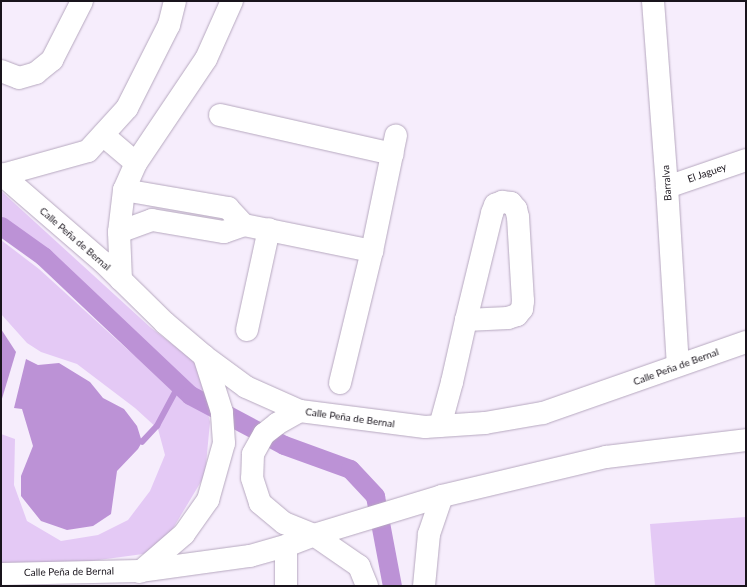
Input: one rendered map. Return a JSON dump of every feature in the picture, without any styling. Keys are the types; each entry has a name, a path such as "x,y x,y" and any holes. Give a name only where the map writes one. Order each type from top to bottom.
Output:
{"street":[{"path":"1,70 19,78 36,73 52,60 82,1"},
{"path":"2,174 88,151 127,108 168,25 175,1"},
{"path":"121,280 119,232 124,190 136,163 206,60 232,1"},
{"name":"Barralva","path":"653,1 667,187 678,365"},
{"path":"220,115 395,145 372,251 340,383"},
{"path":"102,134 136,163"},
{"name":"El Jaguey","path":"667,187 746,160"},
{"name":"Calle Peña de Bernal","path":"2,174 121,280 165,323 204,356 246,387 300,411 337,415 384,423 425,427 485,423 543,413 604,393 678,365 746,342"},
{"path":"124,190 228,208 244,225"},
{"path":"440,426 452,382 466,320 492,213 495,205 502,202 511,203 516,209 518,217 523,301 522,309 517,315 508,318 466,320"},
{"path":"119,232 152,220 224,232 244,225 372,251"},
{"path":"247,330 269,229"},
{"path":"139,579 184,534 208,500 224,443 222,412 204,356"},
{"path":"300,411 264,434 253,454 252,478 260,503 284,523 314,535 359,566 367,586"},
{"name":"Calle Peña de Bernal","path":"1,574 139,579 250,556 442,496 606,457 746,440"},
{"path":"424,586 429,534 442,496"},
{"path":"286,546 286,586"}],"shaded area":[{"path":"1,191 150,327 194,361 206,399 193,392 83,284 1,217"},
{"path":"1,240 39,269 127,349 187,399 207,409 210,422 205,475 163,545 143,554 84,562 1,563 1,434 15,439 14,485 27,521 61,541 98,535 128,520 150,491 165,455 158,429 135,408 77,364 41,352 27,343 1,314"},
{"path":"1,329 16,352 1,402"},
{"path":"26,359 38,365 59,363 90,382 103,398 124,409 137,426 142,442 138,449 117,471 111,514 93,526 67,530 41,521 21,496 21,476 33,446 22,409 14,408"},
{"path":"746,517 746,586 655,586 650,524"}],"waterway":[{"path":"1,226 43,256 190,395 284,445 350,469 375,496 392,586"},
{"path":"142,442 157,426 179,385"}]}
